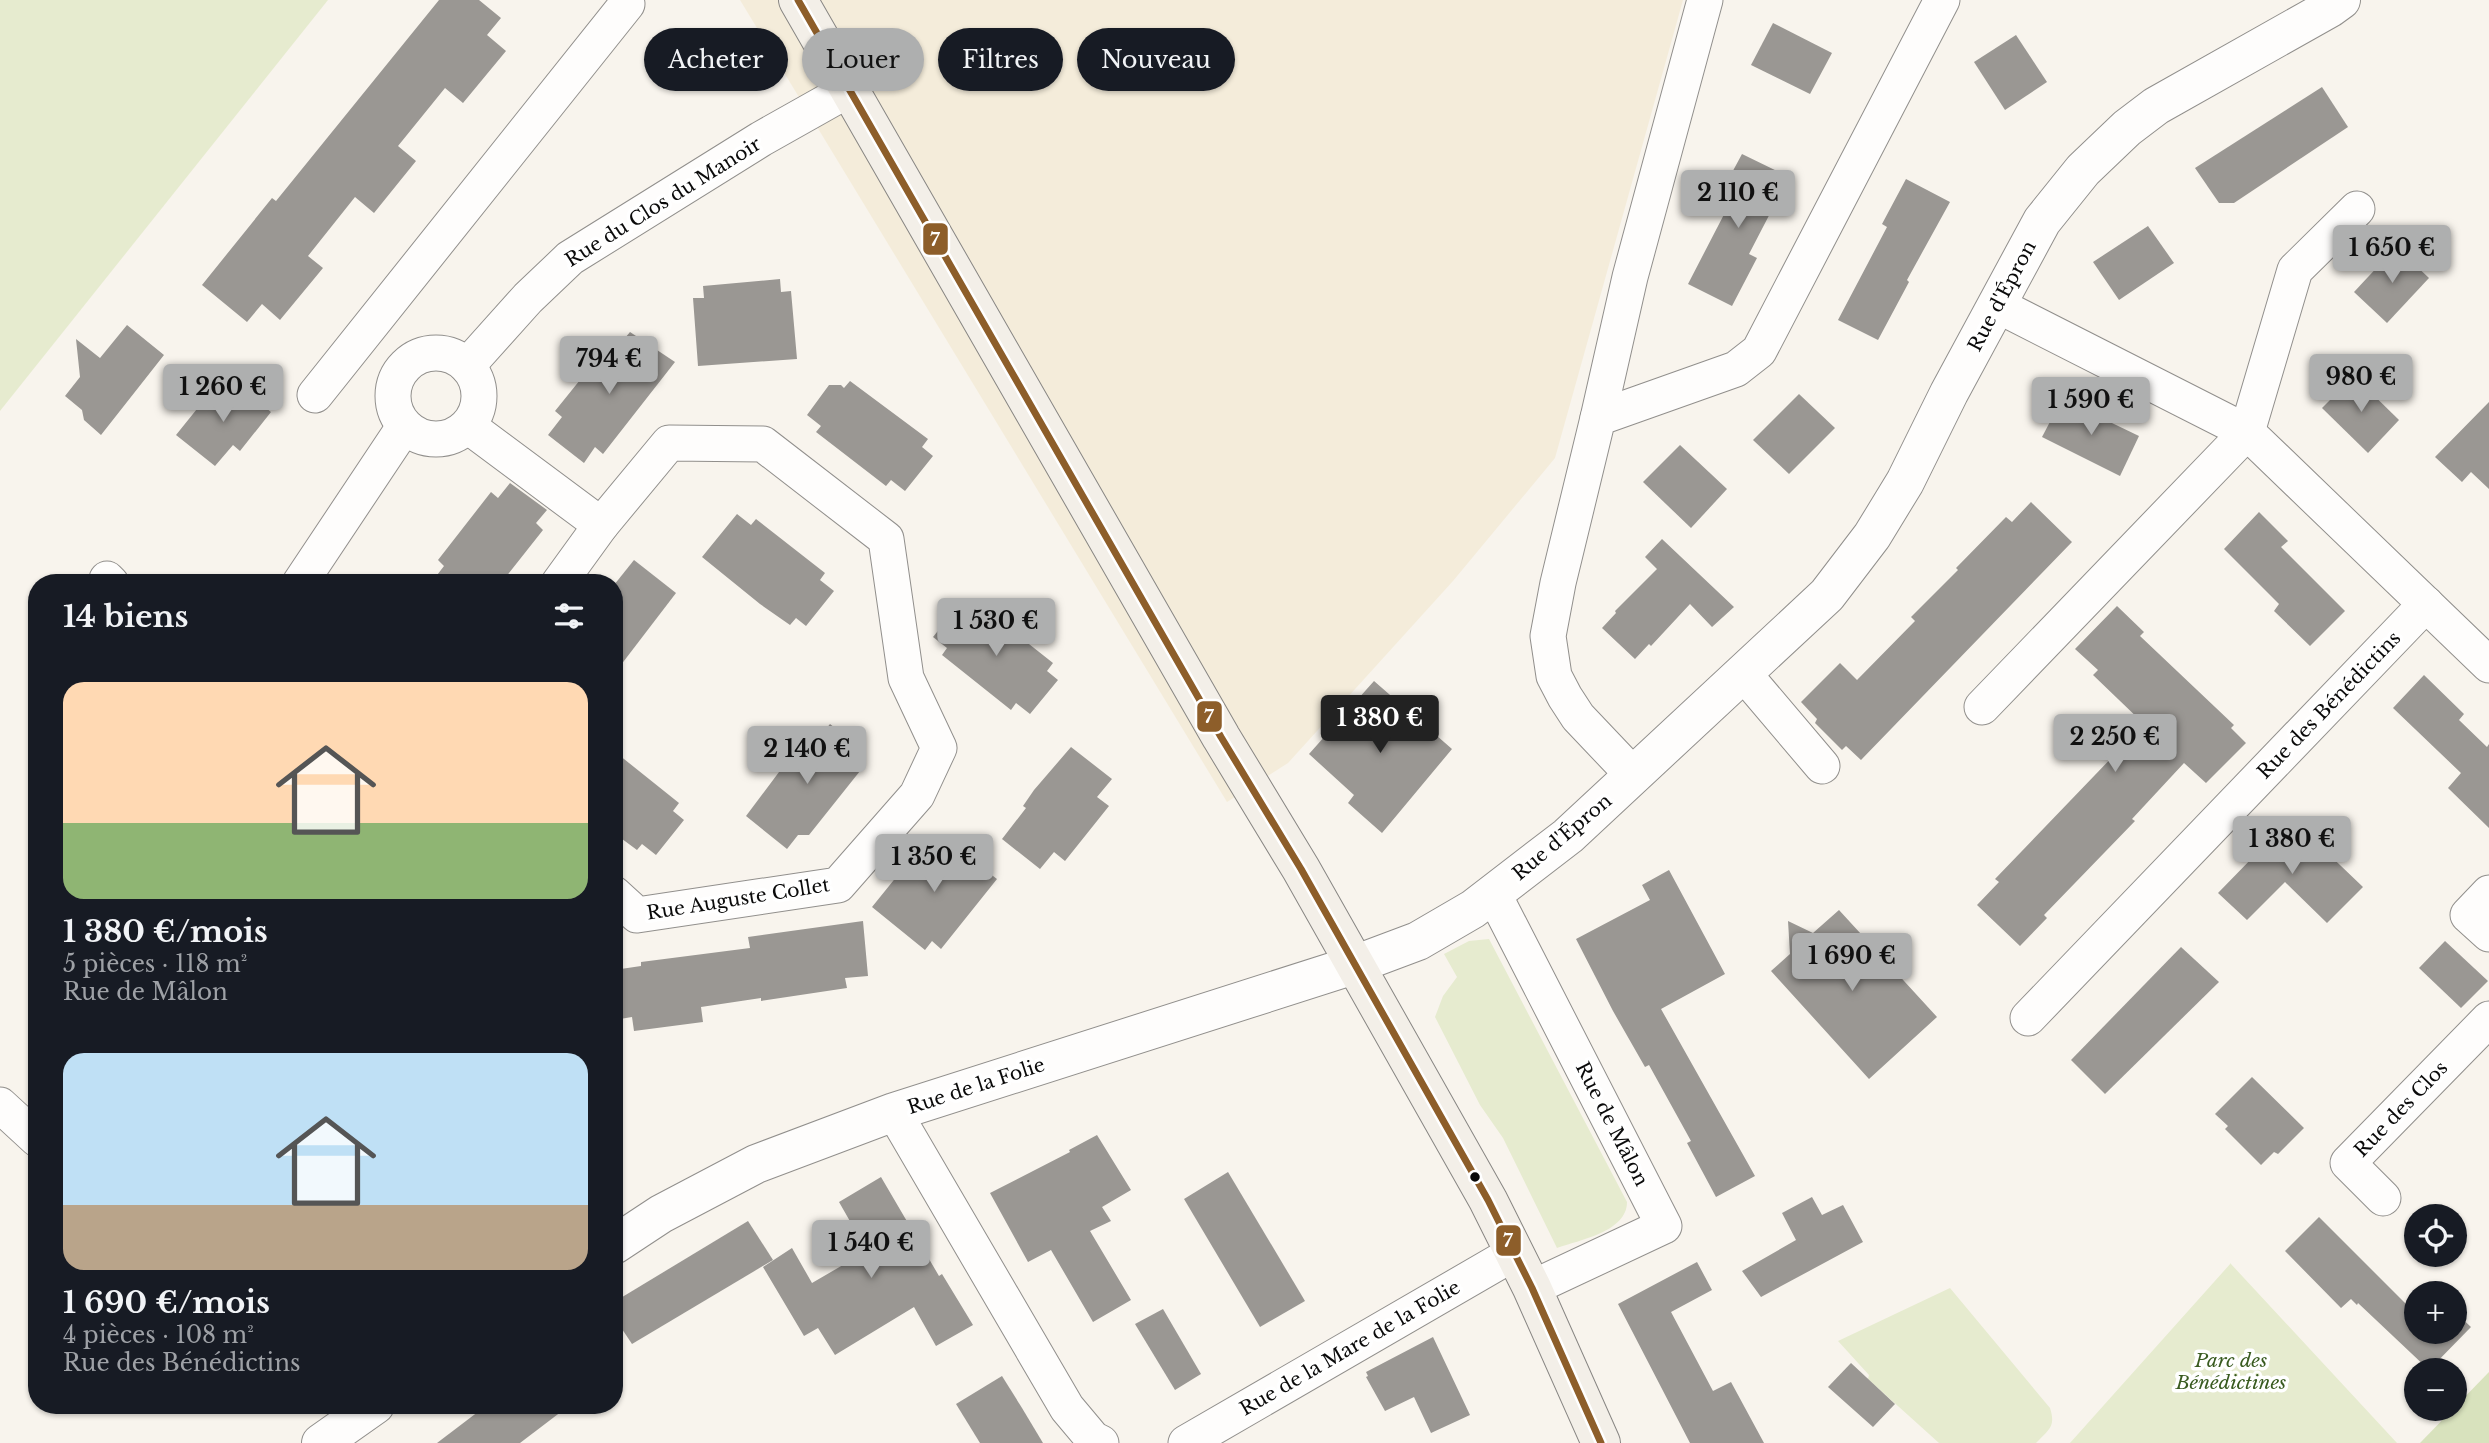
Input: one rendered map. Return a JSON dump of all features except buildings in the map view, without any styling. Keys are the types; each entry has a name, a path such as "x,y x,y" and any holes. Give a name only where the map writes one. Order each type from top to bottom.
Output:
{"main road":[{"path":"798,0 814,28"},
{"path":"849,91 1488,1200 1532,1288 1601,1443"}],"street":[{"path":"1634,776 1578,717 1565,697 1554,676 1548,636 1630,277 1706,0"},
{"path":"1598,418 1736,369 1759,351 1942,0"},
{"name":"Rue d'Épron","path":"1354,965 1418,941 1473,908 1568,836 1827,595 1872,536 1905,482 2042,221 2083,170 2127,128 2157,106 2341,0"},
{"path":"315,395 627,4"},
{"name":"Rue du Clos du Manoir","path":"467,366 528,298 570,258 761,139 846,91"},
{"path":"1982,707 2247,432 2295,270 2357,209"},
{"path":"1997,305 2247,432 2489,666"},
{"path":"358,339 399,372"},
{"path":"432,353 457,358 467,366 475,377 479,390 475,415 468,426 457,435 443,440 422,438 404,427 396,415 392,400 393,386 399,372 408,363 432,353"},
{"path":"468,426 601,525"},
{"path":"306,574 404,427"},
{"name":"Rue Auguste Collet","path":"566,574 601,525 669,443 763,444 886,539 906,678 939,748 916,795 838,885 637,915 623,902"},
{"name":"Rue des Bénédictins","path":"2028,1018 2426,604"},
{"path":"1744,674 1822,766"},
{"name":"Rue de Mâlon","path":"1493,893 1664,1226 1532,1288"},
{"path":"2489,893 2468,915 2489,934"},
{"name":"Rue de la Folie","path":"623,1239 661,1214 756,1164 894,1112 1354,965"},
{"name":"Rue des Clos","path":"2383,1198 2348,1163 2489,1019"},
{"path":"0,1105 28,1103"},
{"path":"0,1105 28,1131"},
{"path":"894,1112 1066,1408 1093,1439 1101,1443"},
{"name":"Rue de la Mare de la Folie","path":"1186,1443 1514,1252"},
{"path":"321,1443 362,1414"}],"shaded area":[{"path":"740,0 1683,0 1555,458 1453,581 1288,763 1227,802 788,79 788,28 757,28"}],"green space":[{"path":"0,0 328,0 0,411"},
{"path":"1489,939 1627,1202 1625,1212 1611,1228 1557,1248 1503,1138 1480,1105 1435,1017 1443,996 1457,977 1444,954 1469,941"},
{"name":"Parc des Bénédictines","path":"2231,1264 2397,1443 2070,1443"},
{"path":"1950,1288 2050,1408 2052,1424 2036,1443 1939,1443 1868,1379 1869,1375 1838,1341"},
{"path":"2489,1372 2489,1443 2420,1443 2441,1421 2467,1421 2467,1395"}],"transit line":[{"name":"7","path":"798,0 1221,737 1301,869 1488,1200 1532,1288 1601,1443"}]}
